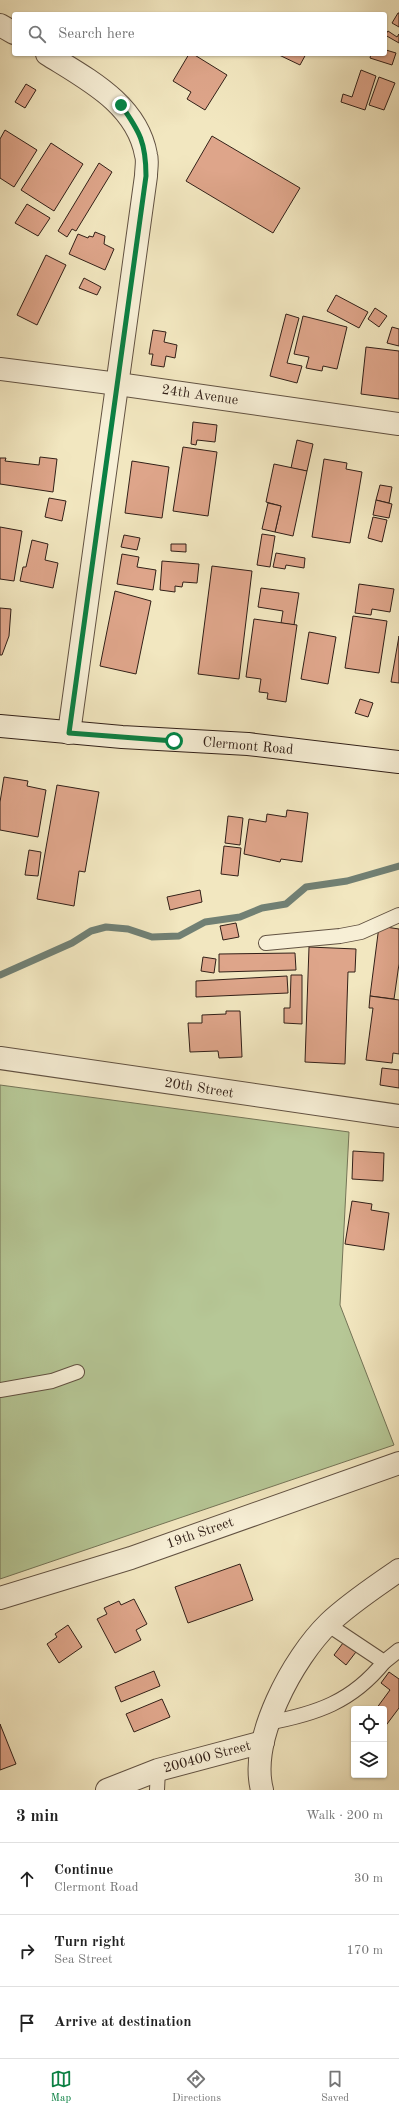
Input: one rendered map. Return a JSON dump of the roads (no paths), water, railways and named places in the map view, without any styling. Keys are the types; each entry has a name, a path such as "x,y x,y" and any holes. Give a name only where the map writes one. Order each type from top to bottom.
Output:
{"street":[{"path":"0,25 12,32"},
{"path":"51,56 95,83 121,105 139,130 146,155 146,176 69,733"},
{"name":"24th Avenue","path":"0,370 118,384 399,424"},
{"name":"Clermont Road","path":"0,726 174,741 248,744 399,762"},
{"name":"20th Street","path":"0,1058 399,1116"},
{"name":"19th Street","path":"0,1598 131,1558 399,1463"},
{"path":"262,1790 260,1766 265,1733 284,1686 308,1645 327,1624 349,1605 399,1570"},
{"name":"200400 Street","path":"113,1789 158,1780 265,1733"}],"lane":[{"path":"266,943 340,936 361,932 399,915"},
{"path":"0,1390 52,1381 77,1372"},
{"path":"327,1624 384,1662"},
{"path":"265,1733 354,1693 371,1679 384,1662 399,1650"}],"waterway":[{"path":"0,975 72,943 91,931 106,927 128,929 152,937 179,936 205,922 240,917 262,908 286,904 306,887 347,881 399,866"}]}
